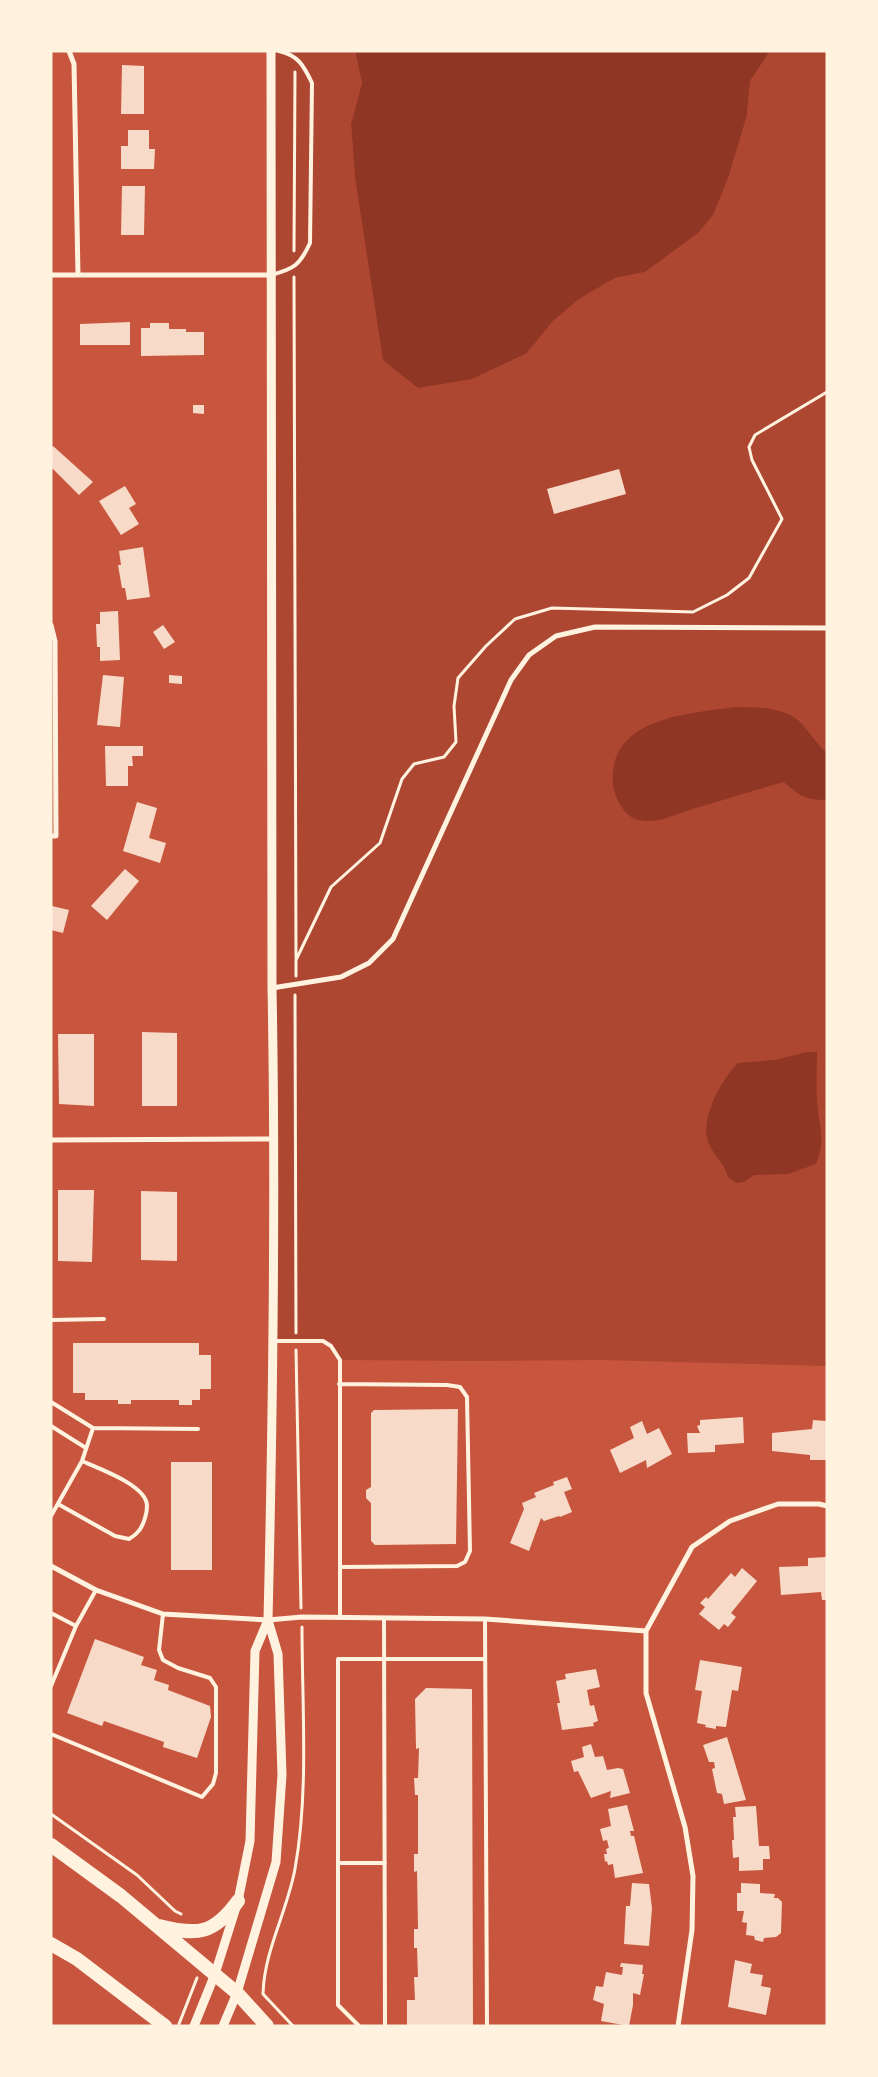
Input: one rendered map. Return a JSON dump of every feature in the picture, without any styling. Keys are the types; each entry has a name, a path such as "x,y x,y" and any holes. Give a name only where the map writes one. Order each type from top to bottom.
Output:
{"highway":[{"path":"51,1845 121,1896 215,1974 267,2026"},
{"path":"155,1925 183,1932 200,1931 213,1927 226,1918 238,1901"},
{"path":"51,1944 77,1959 165,2026"}],"street":[{"path":"69,51 74,64 78,275"},
{"path":"223,2026 236,1993 276,1862 282,1775 278,1654 268,1620 274,1341 275,1139 272,988 271,51"},
{"path":"51,275 271,275"},
{"path":"51,625 55,641 54,836"},
{"path":"272,988 341,977 369,963 393,939 511,680 530,655 556,636 595,627 827,628"},
{"path":"51,1140 275,1139"},
{"path":"678,2026 692,1930 693,1876 686,1827 646,1693 646,1631 692,1547 707,1536 730,1521 778,1504 819,1504 827,1506"},
{"path":"51,1566 96,1590 163,1614 268,1620 302,1617 485,1619 646,1631"},
{"path":"194,2026 215,1974 238,1901 250,1841 255,1651 268,1620"}],"lane":[{"path":"271,275 290,270 294,267 305,255 310,243 312,84 299,60 289,53 279,51"},
{"path":"51,1320 104,1319"},
{"path":"274,1341 323,1341 331,1346 340,1360 340,1617"},
{"path":"339,1384 447,1385 460,1387 467,1397 470,1551 465,1562 457,1566 341,1567"},
{"path":"51,1402 93,1428 198,1429"},
{"path":"51,1428 86,1448"},
{"path":"51,1516 82,1461 93,1428"},
{"path":"58,1504 116,1536 129,1539 138,1534 147,1506 144,1496 127,1481 82,1461"},
{"path":"51,1686 76,1626 96,1590"},
{"path":"51,1613 76,1626"},
{"path":"51,1734 202,1797 213,1784 216,1773 216,1687 210,1678 178,1668 163,1660 159,1650 163,1614"},
{"path":"384,1618 385,2026"},
{"path":"485,1619 487,2026"},
{"path":"359,2026 338,2005 338,1658 485,1659"},
{"path":"338,1863 385,1863"}],"path":[{"path":"293,2026 263,1994 263,1987 264,1974 295,1872 302,1823 302,1617 296,1340 295,57"},
{"path":"296,960 331,887 380,843 402,779 414,764 444,757 456,742 454,706 458,678 486,646 515,619 552,608 693,612 727,595 749,578 782,519 752,460 749,447 755,435 827,392"},
{"path":"51,1814 137,1875 175,1911 189,1918"}],"shaded area":[{"path":"271,51 355,51 362,83 351,124 355,177 377,314 527,353 552,322 579,299 615,278 645,272 671,252 747,115 750,81 770,51 827,51 827,1366 600,1360 340,1360 331,1346 323,1341 274,1341"},
{"path":"355,51 770,51 750,81 747,115 728,178 713,215 698,233 645,272 615,278 579,299 552,322 527,353 472,379 418,388 383,360 355,177 351,124 362,83"},
{"path":"735,707 778,710 793,716 799,721 827,753 827,800 803,796 784,782 657,820 634,819 626,813 620,805 615,792 613,773 620,749 631,737 646,727 663,720 682,715"},
{"path":"807,1052 817,1052 817,1093 821,1147 816,1164 788,1174 754,1175 744,1182 736,1183 728,1177 711,1148 706,1134 713,1100 725,1079 738,1063 775,1060"}],"building":[{"path":"122,65 144,66 144,114 121,114"},
{"path":"128,130 149,130 149,149 155,149 154,169 121,169 121,146 128,146"},
{"path":"122,186 145,186 144,235 121,235"},
{"path":"130,322 130,345 80,345 80,324"},
{"path":"150,323 169,323 169,329 186,329 186,332 204,332 204,355 141,356 141,328 150,328"},
{"path":"193,405 204,405 204,414 193,413"},
{"path":"53,446 93,482 79,495 51,467 51,448"},
{"path":"619,469 626,494 554,514 547,489"},
{"path":"125,486 136,504 129,508 139,524 121,535 99,501"},
{"path":"143,547 150,597 127,600 125,588 122,588 118,565 121,565 119,551"},
{"path":"118,611 120,660 100,661 100,647 97,647 96,624 100,624 100,612"},
{"path":"163,625 175,642 164,649 153,632"},
{"path":"103,675 124,677 120,727 97,725"},
{"path":"169,675 182,676 182,684 169,683"},
{"path":"105,746 143,746 143,756 132,756 133,766 128,766 128,786 106,786"},
{"path":"137,802 157,808 149,838 166,843 160,863 123,851"},
{"path":"125,869 139,881 107,920 91,906"},
{"path":"52,906 69,910 63,933 51,930"},
{"path":"142,1032 177,1033 177,1106 142,1106"},
{"path":"58,1034 94,1034 94,1106 59,1104"},
{"path":"58,1190 94,1190 92,1262 58,1261"},
{"path":"141,1191 177,1192 177,1261 141,1260"},
{"path":"73,1343 199,1343 199,1355 211,1355 211,1389 200,1389 200,1400 192,1400 192,1405 179,1405 179,1400 131,1400 131,1404 118,1404 118,1400 85,1400 85,1393 73,1393"},
{"path":"458,1409 456,1544 375,1545 371,1541 371,1503 366,1498 366,1490 371,1487 371,1413 374,1410"},
{"path":"743,1417 744,1443 715,1445 715,1452 688,1453 687,1433 700,1433 697,1426 700,1425 700,1420"},
{"path":"813,1420 826,1421 827,1460 810,1460 810,1455 772,1451 772,1433 812,1429"},
{"path":"642,1421 647,1434 659,1428 672,1454 647,1468 646,1460 620,1473 610,1450 634,1438 630,1427"},
{"path":"171,1462 212,1462 212,1570 171,1570"},
{"path":"567,1477 572,1489 564,1492 572,1512 544,1521 541,1518 529,1551 510,1543 524,1509 522,1503 536,1497 534,1493 554,1485 553,1482"},
{"path":"827,1557 827,1600 822,1600 821,1592 781,1595 779,1567 808,1566 808,1558"},
{"path":"742,1568 757,1581 731,1613 736,1617 728,1627 724,1624 719,1630 699,1614 705,1607 700,1603 706,1597 708,1599 731,1573 735,1577"},
{"path":"95,1639 144,1657 141,1665 157,1670 154,1680 169,1685 168,1690 210,1706 211,1717 197,1758 163,1747 164,1742 104,1721 102,1726 67,1713"},
{"path":"700,1660 742,1667 738,1691 732,1690 726,1727 716,1726 716,1729 697,1723 702,1691 695,1690"},
{"path":"596,1669 600,1687 587,1690 590,1706 594,1705 598,1721 593,1723 594,1726 562,1730 557,1703 560,1703 556,1681 566,1679 565,1674"},
{"path":"426,1688 472,1689 473,2026 407,2026 407,2000 415,2000 414,1977 418,1977 417,1948 414,1948 414,1929 418,1929 417,1871 414,1872 414,1854 418,1854 418,1795 415,1795 414,1778 418,1778 419,1748 416,1749 415,1699"},
{"path":"727,1737 746,1800 724,1804 722,1794 717,1793 712,1769 715,1768 714,1762 709,1762 703,1745"},
{"path":"591,1744 595,1757 603,1756 607,1770 623,1769 630,1793 610,1798 611,1791 591,1798 578,1771 574,1772 571,1761 584,1757 582,1747"},
{"path":"627,1805 634,1831 630,1831 631,1836 634,1836 643,1873 615,1878 613,1864 608,1865 607,1861 605,1862 604,1854 607,1854 606,1849 609,1848 607,1840 603,1841 600,1829 611,1826 608,1809"},
{"path":"756,1806 759,1846 769,1846 770,1859 763,1859 763,1870 739,1871 739,1857 733,1858 732,1840 734,1840 733,1817 736,1817 735,1807"},
{"path":"632,1883 649,1884 652,1908 649,1946 624,1944 626,1906 630,1906"},
{"path":"741,1883 760,1884 760,1893 775,1894 774,1898 778,1898 782,1902 781,1933 776,1937 764,1938 763,1942 755,1940 754,1936 746,1935 747,1923 742,1922 744,1911 737,1911 737,1893 741,1893"},
{"path":"735,1960 752,1964 750,1973 763,1975 761,1986 771,1988 766,2015 728,2007"},
{"path":"621,1963 643,1965 642,1974 644,1974 640,1995 633,1993 629,2026 601,2021 604,2004 593,2000 596,1986 603,1987 606,1972 622,1975 623,1967 620,1967"}]}
